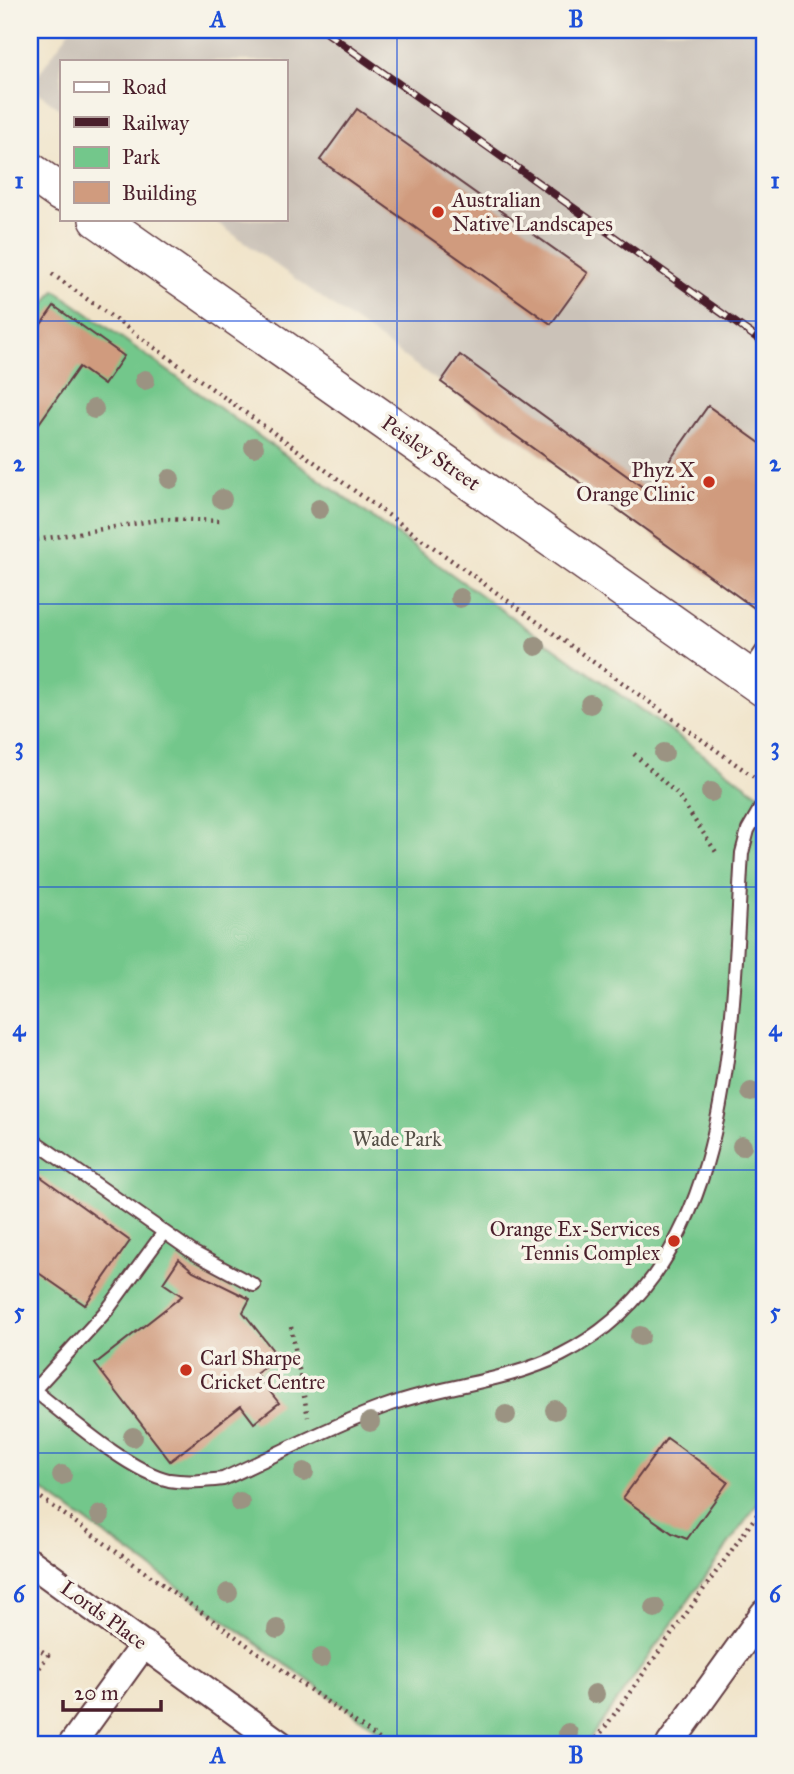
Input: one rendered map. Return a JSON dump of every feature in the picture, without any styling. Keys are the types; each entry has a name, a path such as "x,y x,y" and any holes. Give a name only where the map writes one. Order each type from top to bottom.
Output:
{"main road":[{"name":"Peisley Street","path":"99,220 758,670"}],"street":[{"name":"Lords Place","path":"30,1562 279,1744"},
{"path":"670,1744 764,1613"},
{"path":"72,1744 144,1644"}],"lane":[{"path":"164,1233 108,1309 32,1389 127,1461 171,1480 223,1479 383,1406 509,1374 560,1356 604,1328 641,1295 666,1262 692,1209 728,1059 742,853 748,830 764,802"},
{"path":"30,1138 194,1253 254,1285"}],"path":[{"path":"52,275 764,785"},
{"path":"30,541 163,519 222,521"},
{"path":"634,754 677,794 700,825 724,865 739,904"},
{"path":"291,1327 312,1438"},
{"path":"30,1490 386,1744"},
{"path":"593,1744 764,1505"},
{"path":"30,1643 48,1656 30,1682"}],"shaded area":[{"path":"70,30 764,30 764,615 213,220 287,220 287,60 60,60 60,109 30,86"}],"green space":[{"name":"Wade Park","path":"55,290 764,798 764,1495 586,1744 397,1744 30,1481 30,326"}],"building":[{"path":"357,109 588,273 551,324 320,160"},
{"path":"54,306 124,356 104,385 79,367 30,436 30,340"},
{"name":"Phyz X Orange Clinic","path":"460,355 648,491 708,406 764,446 764,615 441,382"},
{"path":"30,1169 130,1241 85,1305 30,1267"},
{"path":"179,1259 193,1271 250,1299 243,1312 278,1357 256,1374 279,1403 254,1423 241,1406 170,1461 95,1364 182,1296 163,1283"},
{"path":"667,1438 728,1482 687,1539 672,1533 623,1498"}],"railway":[{"path":"323,30 764,343"}],"place":[{"name":"Australian Native Landscapes","path":"438,212"},
{"name":"Phyz X Orange Clinic","path":"709,482"},
{"name":"Orange Ex-Services Tennis Complex","path":"674,1241"},
{"name":"Carl Sharpe Cricket Centre","path":"186,1370"}]}
